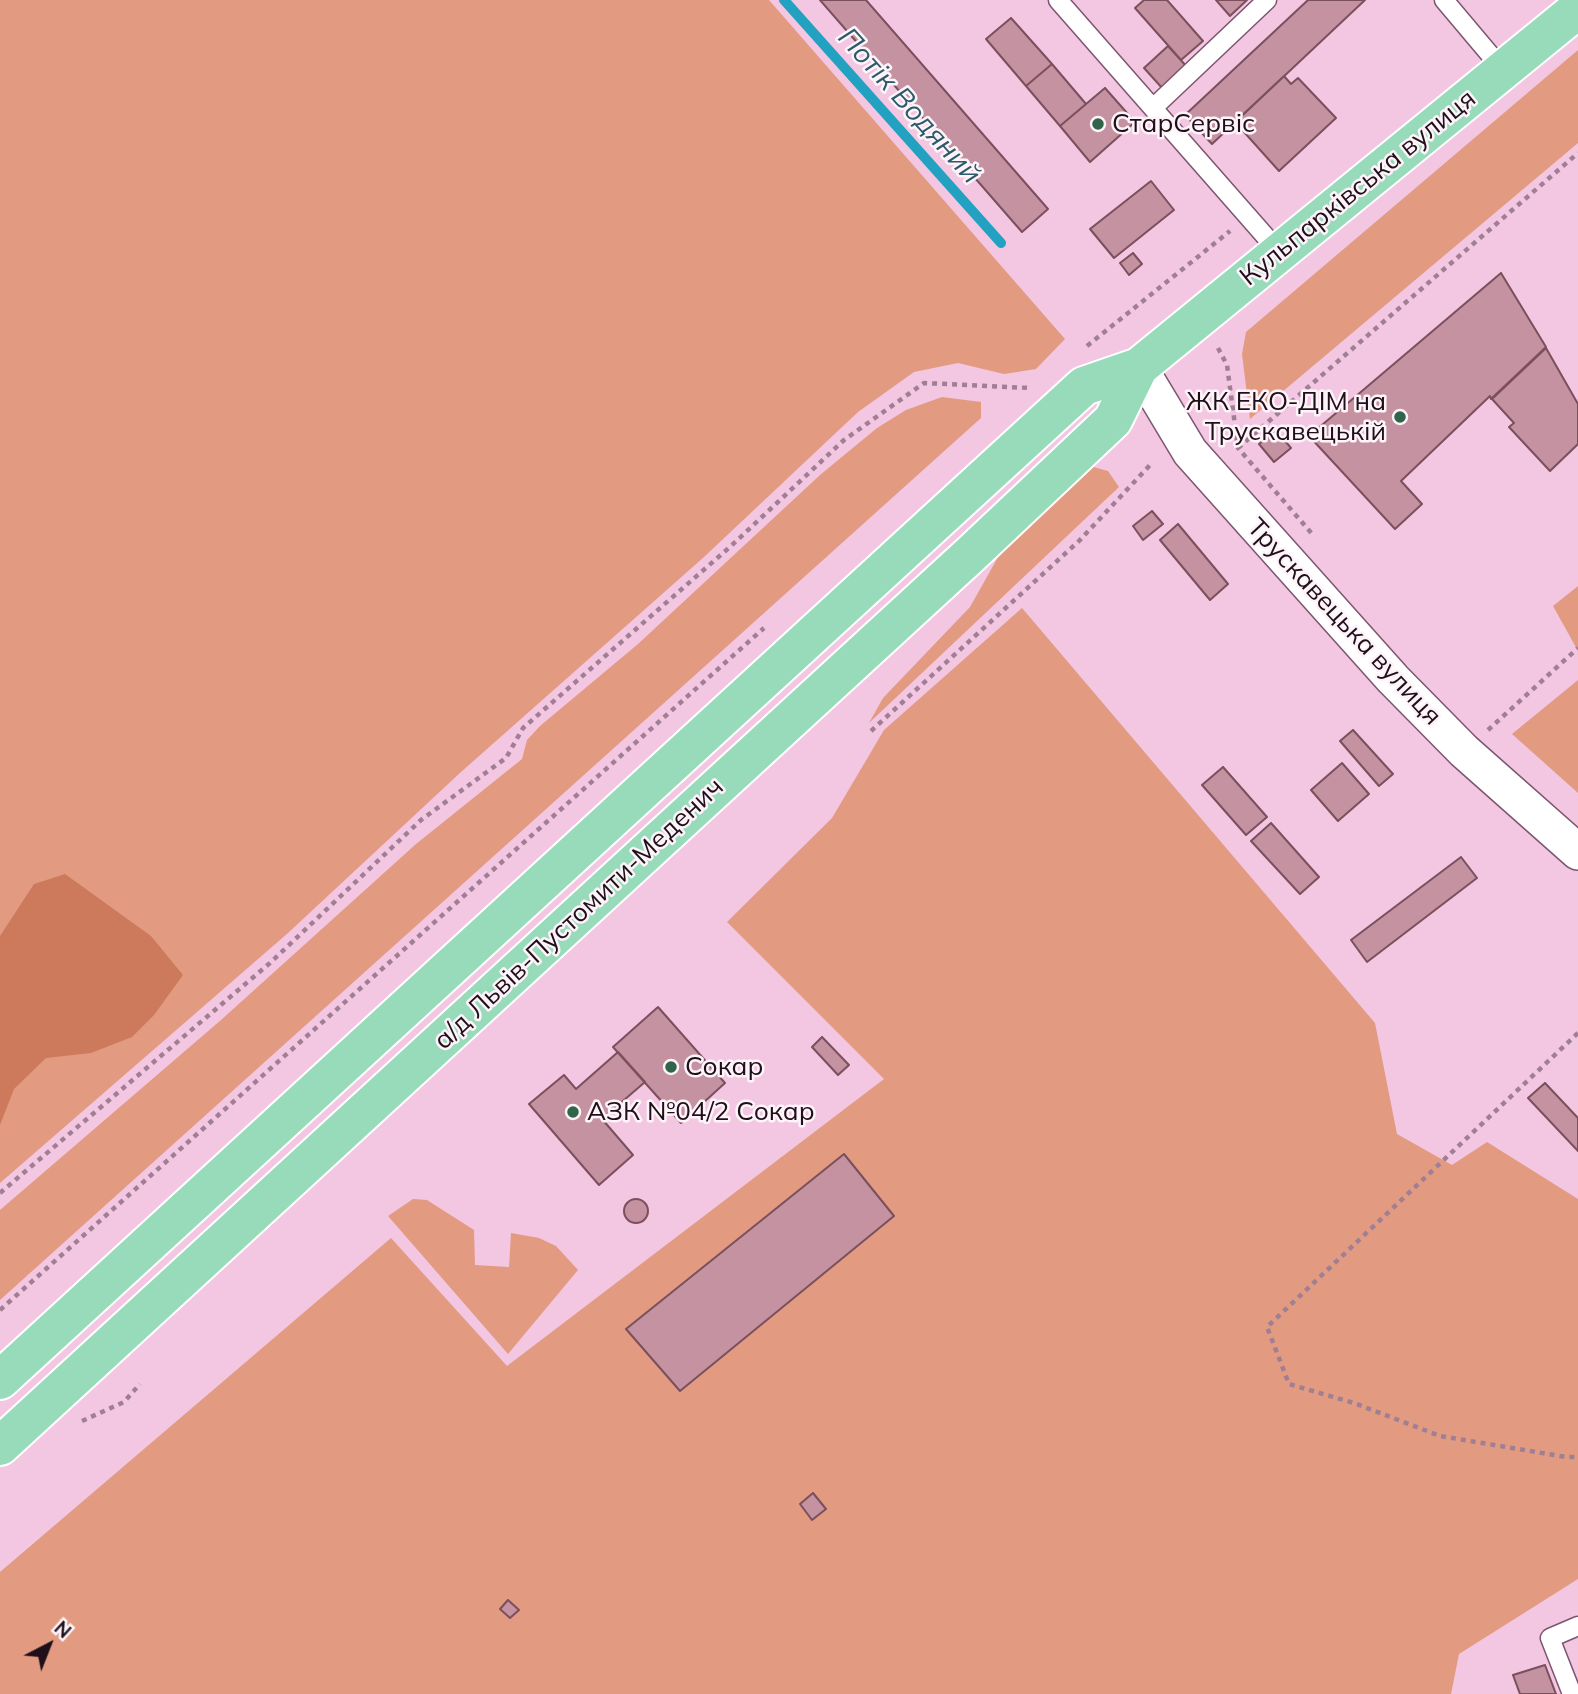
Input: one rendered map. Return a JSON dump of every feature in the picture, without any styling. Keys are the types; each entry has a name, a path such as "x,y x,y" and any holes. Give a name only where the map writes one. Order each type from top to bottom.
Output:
{"main road":[{"name":"Кульпарківська вулиця","path":"1139,368 1578,9"},
{"path":"0,1380 1084,386 1139,368"},
{"name":"а/д Львів-Пустомити-Меденич","path":"0,1446 951,573 1113,420 1139,368"}],"street":[{"name":"Трускавецька вулиця","path":"1139,368 1190,452 1203,468 1393,679 1476,735 1578,852"}],"lane":[{"path":"1059,0 1279,253"},
{"path":"1153,108 1267,0"},
{"path":"1444,0 1503,70"},
{"path":"1572,1694 1550,1638 1578,1626"}],"path":[{"path":"1231,453 1578,153"},
{"path":"1080,351 1247,217"},
{"path":"1218,348 1227,365 1238,448 1313,535"},
{"path":"1021,397 1040,382"},
{"path":"0,1193 270,963 421,820 506,758 523,729 732,546 844,440 924,383 1031,388"},
{"path":"871,730 1080,541 1151,464"},
{"path":"0,1310 767,625"},
{"path":"1476,735 1578,648"},
{"path":"1476,735 1497,740"},
{"path":"1578,1033 1267,1327 1289,1384 1354,1403 1440,1436 1578,1457"}],"shaded area":[{"path":"0,0 769,0 1065,339 1036,369 1004,374 958,363 914,372 858,412 704,557 461,772 288,933 0,1183"},
{"path":"1578,50 1578,143 1250,419 1242,354 1246,332"},
{"path":"942,397 981,402 981,418 0,1300 0,1210 221,1020 416,844 522,759 527,740 540,726 638,644 820,475 877,428 906,410"},
{"path":"1090,466 1108,471 1119,487 869,723 883,698 970,607 1002,550"},
{"path":"1578,586 1578,651 1553,606"},
{"path":"1022,608 1375,1023 1397,1134 1452,1165 1487,1142 1578,1199 1578,1579 1459,1654 1451,1694 0,1694 0,1572 391,1238 507,1366 884,1079 727,922 832,818 884,730"},
{"path":"1578,680 1578,793 1512,734"},
{"path":"65,874 151,936 183,975 154,1015 132,1037 91,1053 46,1058 14,1089 0,1125 0,936 34,884"},
{"path":"413,1199 427,1200 474,1230 475,1265 509,1267 511,1233 539,1238 556,1246 578,1270 508,1354 388,1216"}],"building":[{"path":"820,0 866,0 1048,209 1022,232"},
{"path":"1144,0 1167,0 1203,41 1181,60 1135,8"},
{"path":"1216,0 1247,0 1230,16"},
{"path":"1308,0 1365,0 1212,144 1185,115"},
{"path":"1011,18 1052,64 1026,86 986,39"},
{"path":"1168,46 1188,68 1163,89 1144,68"},
{"path":"1052,64 1086,104 1060,126 1026,86"},
{"path":"1284,76 1291,84 1298,78 1336,118 1279,171 1235,122"},
{"name":"СтарСервіс","path":"1105,88 1135,122 1090,162 1060,126"},
{"path":"1151,181 1174,210 1114,258 1090,229"},
{"path":"1133,253 1142,264 1129,275 1120,263"},
{"name":"ЖК ЕКО-ДІМ на Трускавецькій","path":"1501,273 1546,347 1401,481 1422,504 1395,529 1309,436"},
{"path":"1546,348 1578,404 1578,444 1550,471 1509,427 1514,423 1492,399"},
{"path":"1276,430 1291,448 1274,462 1259,444"},
{"path":"1152,511 1163,524 1143,540 1133,526"},
{"path":"1178,524 1228,584 1210,600 1160,540"},
{"path":"1353,730 1393,774 1379,786 1340,741"},
{"path":"1342,763 1369,794 1338,821 1311,790"},
{"path":"1223,767 1267,817 1246,835 1202,785"},
{"path":"1271,823 1319,877 1300,894 1251,841"},
{"path":"1461,857 1477,878 1367,962 1351,940"},
{"name":"Сокар","path":"658,1007 725,1083 681,1123 613,1047"},
{"path":"822,1037 849,1065 838,1075 812,1047"},
{"name":"АЗК №04/2 Сокар","path":"618,1052 645,1082 602,1119 633,1155 599,1185 529,1104 564,1075 576,1089"},
{"path":"1545,1083 1578,1118 1578,1151 1528,1098"},
{"path":"844,1154 894,1216 680,1391 626,1329"},
{"path":"636,1199 647,1206 648,1211 641,1222 636,1223 625,1216 624,1211 631,1200"},
{"path":"813,1493 826,1509 812,1520 800,1504"},
{"path":"508,1600 519,1610 510,1618 500,1609"},
{"path":"1545,1665 1556,1694 1520,1694 1513,1675"}],"waterway":[{"name":"Потік Водяний","path":"784,0 1001,243"}],"place":[{"name":"СтарСервіс","path":"1098,124"},
{"name":"ЖК ЕКО-ДІМ на Трускавецькій","path":"1400,417"},
{"name":"Сокар","path":"671,1067"},
{"name":"АЗК №04/2 Сокар","path":"573,1112"}]}
